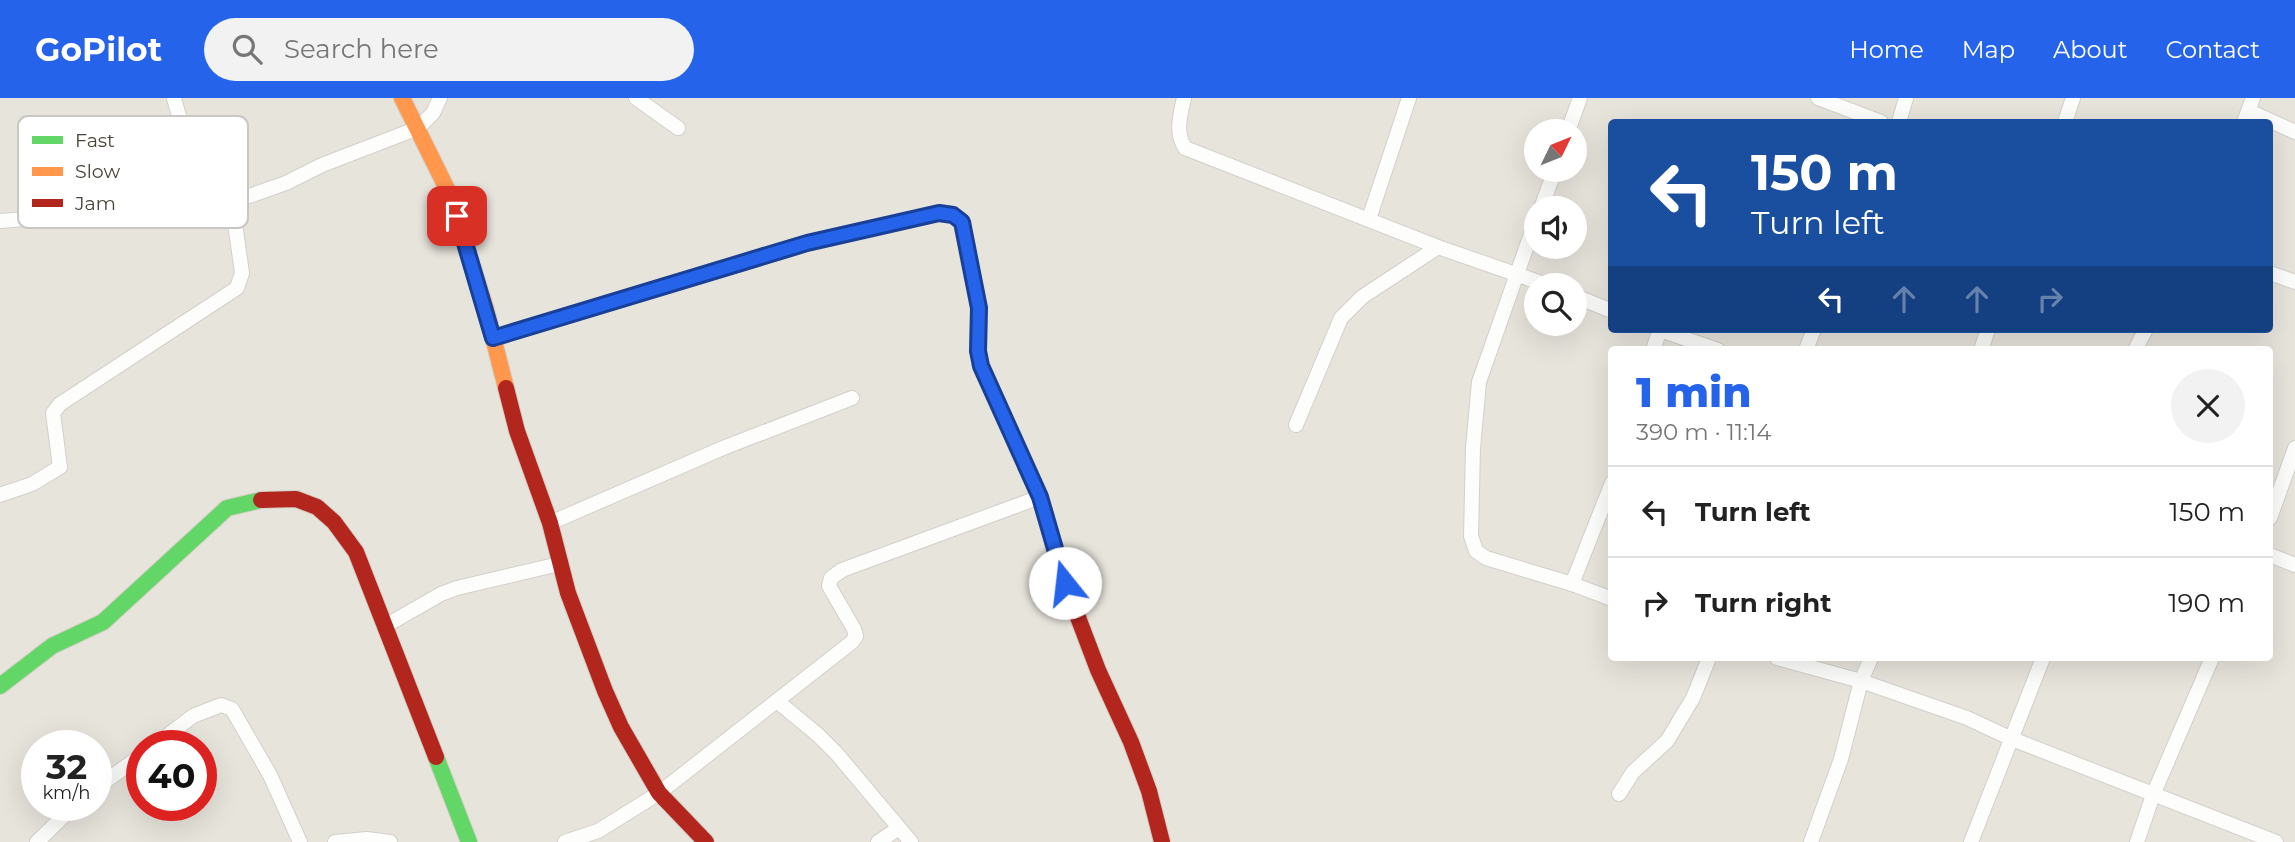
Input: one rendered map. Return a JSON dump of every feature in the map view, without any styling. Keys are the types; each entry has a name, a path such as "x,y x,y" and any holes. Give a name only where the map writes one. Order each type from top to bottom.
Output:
{"street":[{"path":"174,98 179,116"},
{"path":"402,98 453,205 493,338 517,431 550,523 559,564 610,703 659,793 706,842"},
{"path":"248,196 286,183 322,164 418,128 433,113 440,98"},
{"path":"636,98 678,128"},
{"path":"1184,98 1179,119 1179,138 1185,148 1438,247 1524,277"},
{"path":"1369,219 1409,98"},
{"path":"1572,119 1580,98"},
{"path":"1818,98 1873,119"},
{"path":"1900,119 1906,98"},
{"path":"2066,119 2073,98"},
{"path":"2249,111 2267,119"},
{"path":"2273,122 2295,132"},
{"path":"493,338 807,243 939,213 953,215 962,222 979,308 978,351 981,366 1040,497 1065,583 1098,670 1131,742 1149,791 1162,842"},
{"path":"0,221 18,219"},
{"path":"0,495 32,484 60,467 53,413 60,404 237,288 242,273 236,228"},
{"path":"1296,425 1341,318 1362,297 1438,247"},
{"path":"1524,254 1479,382 1473,448 1471,536 1476,551 1486,558 1608,598"},
{"path":"2273,274 2295,282"},
{"path":"1587,301 1608,309"},
{"path":"1670,333 1707,346"},
{"path":"550,523 723,448 852,398"},
{"path":"2273,510 2295,448"},
{"path":"1572,584 1608,493"},
{"path":"565,842 598,831 659,793 852,642 856,636 829,586 831,578 842,570 1040,497"},
{"path":"0,685 52,646 103,622 227,508 247,501 295,499 315,506 336,523 356,552 468,842"},
{"path":"2273,556 2295,565"},
{"path":"385,626 441,594 457,588 559,564"},
{"path":"1619,793 1633,772 1667,741 1693,698 1708,661"},
{"path":"1788,661 1861,681 1967,718 2012,739 2276,842"},
{"path":"1811,842 1840,759 1861,681 1870,661"},
{"path":"1971,842 2042,661"},
{"path":"2137,842 2153,795 2211,661"},
{"path":"777,701 837,754 911,842"},
{"path":"175,730 193,716 221,705 232,709 270,775 300,842"},
{"path":"37,842 59,821"},
{"path":"878,842 899,828"},
{"path":"335,842 367,839 390,842"}],"shaded area":[{"path":"0,98 2295,98 2295,842 0,842"}],"traffic: fast":[{"path":"493,338 807,243 939,213 953,215 962,222 969,260"},
{"path":"0,686 52,646 103,622 227,508 261,500"},
{"path":"436,757 469,842"}],"traffic: slow":[{"path":"402,98 449,193 485,306 506,388"}],"traffic: jam":[{"path":"969,260 979,308 978,351 981,366 1040,497 1065,583 1098,670 1131,742 1149,791 1162,842"},
{"path":"506,388 517,431 550,523 568,593 605,691 621,727 659,793 706,842"},
{"path":"261,500 296,499 317,507 334,522 356,552 436,757"}],"route":[{"path":"457,216 493,338 807,243 939,213 953,215 962,222 979,308 978,351 981,366 1040,497 1065,583"}]}
